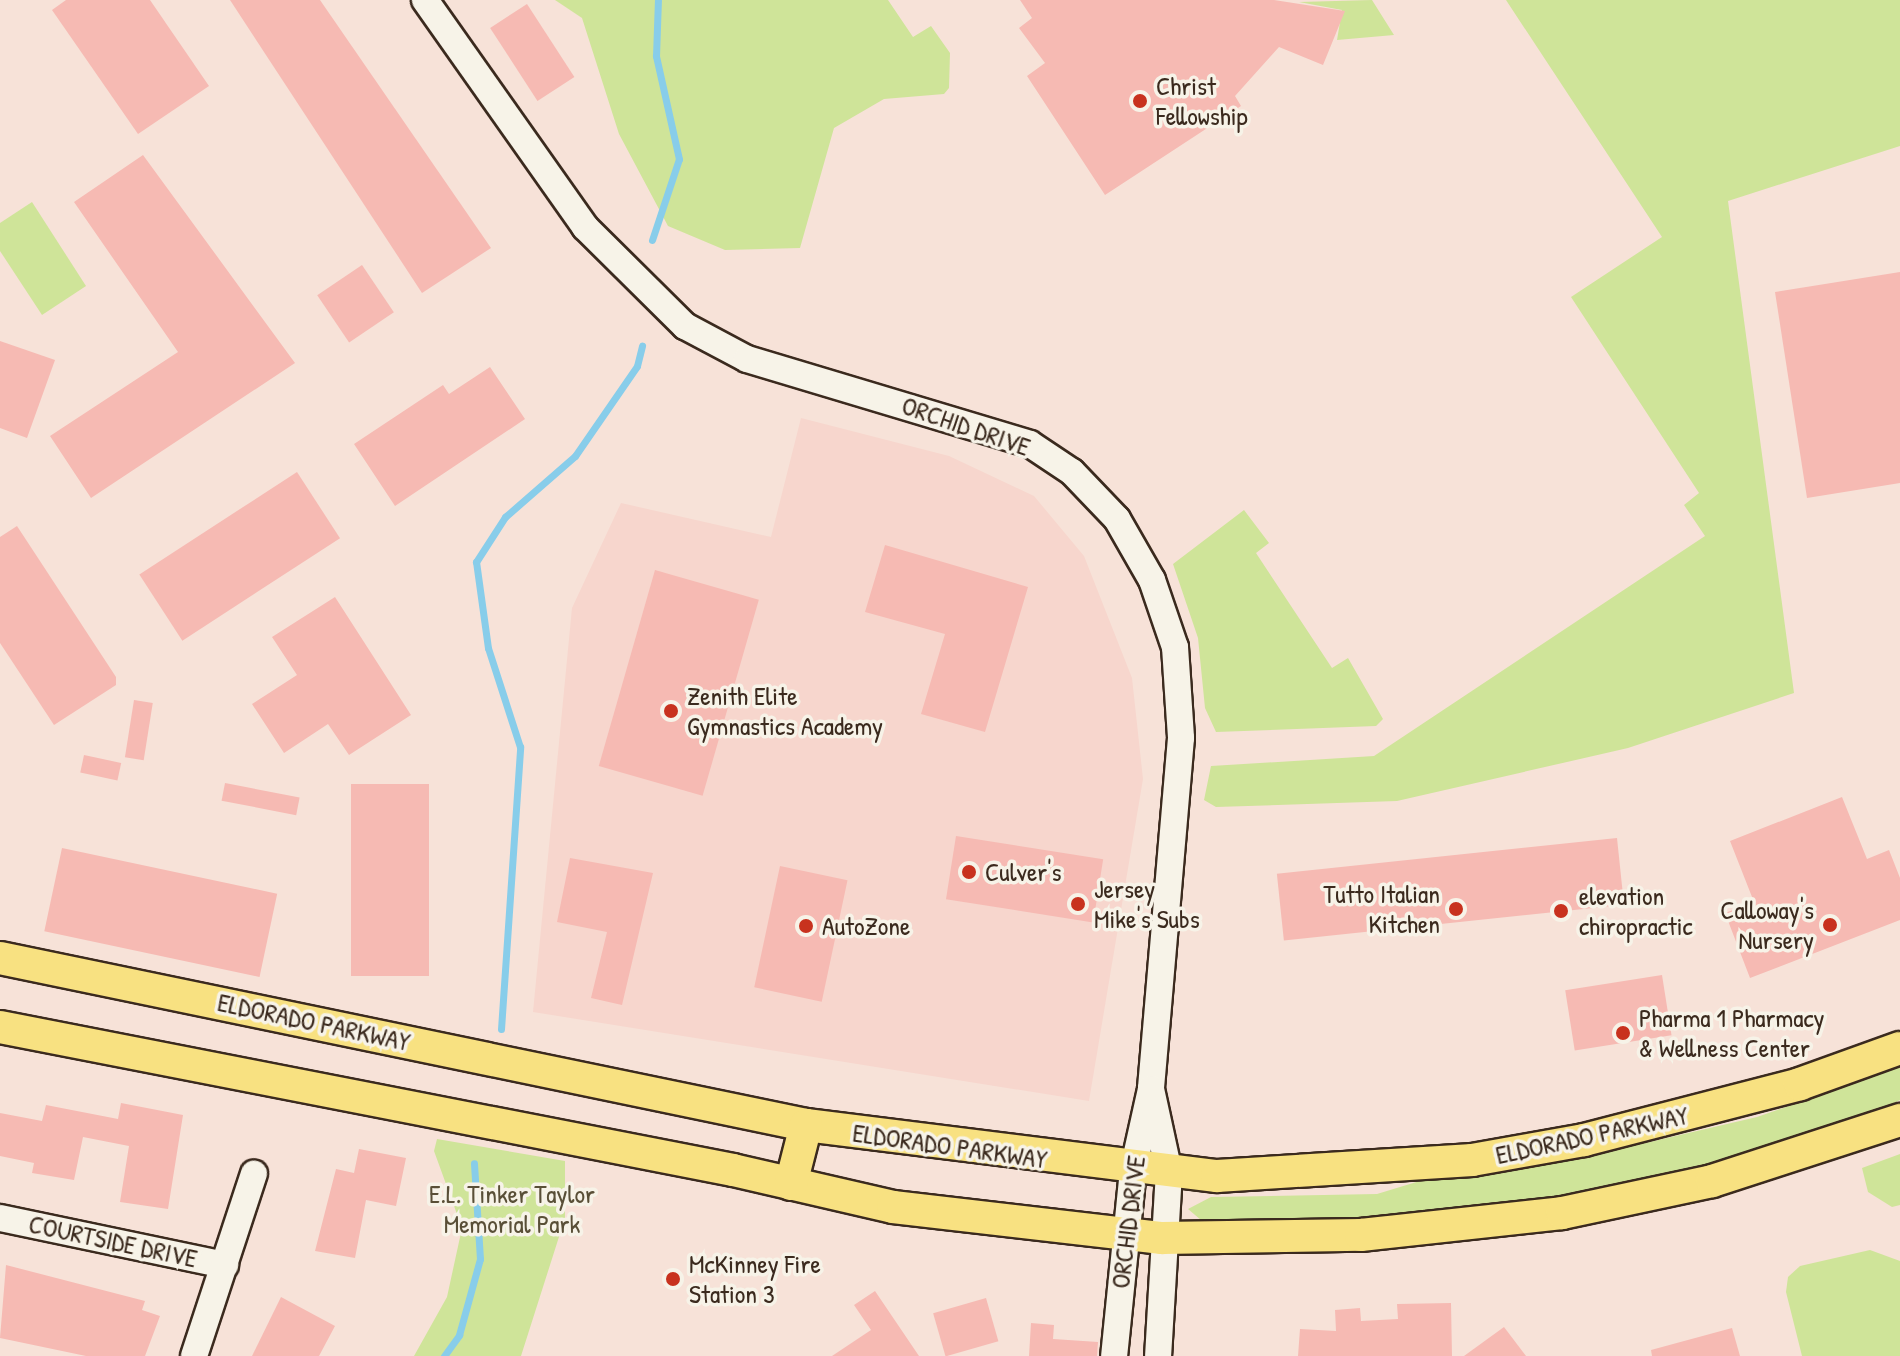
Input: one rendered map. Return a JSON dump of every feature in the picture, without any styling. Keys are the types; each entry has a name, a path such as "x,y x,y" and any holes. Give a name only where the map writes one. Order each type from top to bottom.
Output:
{"main road":[{"name":"ELDORADO PARKWAY","path":"0,958 806,1125 1133,1170 1169,1172 1346,1172 1472,1160 1671,1121 1900,1048"},
{"path":"0,1027 973,1221 1162,1238 1361,1235 1562,1213 1712,1181 1900,1120"},
{"path":"791,1184 806,1125"}],"street":[{"name":"ORCHID DRIVE","path":"425,0 585,227 685,326 747,359 1030,444 1072,472 1117,519 1152,580 1175,647 1181,722 1151,1089 1133,1170 1114,1356"},
{"name":"ORCHID DRIVE","path":"1151,1089 1169,1172 1162,1238 1158,1356"},
{"path":"194,1356 254,1174"},
{"name":"COURTSIDE DRIVE","path":"0,1218 225,1265"}],"shaded area":[{"path":"801,418 949,456 1034,496 1084,556 1132,678 1143,779 1089,1101 533,1012 572,608 621,503 771,537"}],"green space":[{"path":"555,0 888,0 913,37 931,26 950,53 949,88 944,94 884,99 834,128 800,248 725,250 668,226 619,134 582,18"},
{"path":"1372,0 1394,35 1337,40 1342,10 1299,2"},
{"path":"1506,0 1900,0 1900,146 1728,201 1794,693 1628,748 1397,801 1216,807 1204,800 1211,766 1374,756 1705,536 1684,505 1699,493 1571,297 1662,237"},
{"path":"32,202 86,286 42,315 0,251 0,223"},
{"path":"1244,510 1269,543 1256,553 1332,668 1348,658 1383,719 1376,726 1216,732 1205,708 1198,638 1173,564"},
{"path":"1900,1067 1900,1100 1843,1128 1760,1156 1615,1191 1430,1220 1208,1226 1188,1209 1211,1197 1377,1194 1423,1180 1581,1158 1757,1117"},
{"name":"E.L. Tinker Taylor Memorial Park","path":"437,1139 565,1161 565,1218 521,1356 414,1356 447,1297 462,1228 434,1151"},
{"path":"1900,1154 1900,1205 1892,1207 1868,1192 1862,1168"},
{"path":"1870,1250 1900,1261 1900,1356 1802,1356 1786,1292 1788,1277 1800,1266"}],"building":[{"path":"66,0 150,0 209,86 138,134 52,10"},
{"path":"230,0 320,0 491,248 422,293"},
{"name":"Christ Fellowship","path":"1020,0 1274,0 1345,11 1323,65 1279,47 1235,96 1241,106 1105,195 1027,76 1045,63 1019,28 1032,18"},
{"path":"527,4 574,77 537,101 490,28"},
{"path":"143,155 295,363 91,498 50,436 178,352 74,202"},
{"path":"362,265 394,312 349,342 317,295"},
{"path":"1900,272 1900,483 1807,498 1775,292"},
{"path":"0,341 55,360 27,438 0,428"},
{"path":"490,367 525,419 395,506 354,444 443,385 449,394"},
{"path":"297,472 340,538 182,641 139,574"},
{"path":"17,526 116,677 116,685 54,725 0,643 0,537"},
{"path":"885,545 1028,587 985,732 921,714 945,634 865,612"},
{"path":"655,570 759,600 703,796 599,766"},
{"path":"335,597 411,715 349,755 328,724 284,753 252,704 297,675 272,637"},
{"path":"134,700 153,703 144,760 125,757"},
{"path":"84,755 121,763 117,781 80,773"},
{"path":"225,783 300,798 296,815 222,801"},
{"path":"351,784 429,784 429,976 351,976"},
{"path":"1842,797 1867,859 1889,850 1900,878 1900,920 1750,978 1725,913 1754,902 1730,841"},
{"path":"956,836 1103,859 1093,923 946,899"},
{"path":"1617,838 1624,905 1284,940 1277,874"},
{"path":"62,848 277,894 260,977 44,931"},
{"path":"570,858 653,873 622,1005 591,998 607,932 557,922"},
{"path":"780,866 847,880 822,1002 754,987"},
{"path":"1662,975 1672,1035 1575,1051 1565,990"},
{"path":"121,1103 183,1115 168,1209 120,1202 129,1146 83,1137 74,1180 32,1173 34,1163 0,1156 0,1113 42,1121 46,1105 118,1119"},
{"path":"359,1149 406,1158 396,1206 366,1200 355,1258 315,1251 336,1169 354,1173"},
{"path":"6,1265 145,1301 142,1310 160,1316 145,1356 86,1356 0,1338"},
{"path":"875,1291 919,1356 832,1356 871,1330 854,1305"},
{"path":"281,1297 335,1326 319,1356 252,1356"},
{"path":"986,1298 998,1341 945,1356 933,1313"},
{"path":"1451,1303 1452,1356 1298,1356 1300,1329 1336,1331 1335,1310 1360,1308 1361,1321 1398,1319 1397,1304"},
{"path":"1031,1323 1054,1325 1053,1339 1098,1342 1097,1356 1029,1356"},
{"path":"1504,1327 1526,1356 1464,1356"},
{"path":"1732,1328 1740,1356 1652,1356 1651,1350"}],"waterway":[{"path":"652,240 679,159 656,56 658,0"},
{"path":"501,1029 520,747 488,648 476,562 505,517 575,456 637,366 642,346"},
{"path":"444,1356 459,1335 480,1259 474,1163"}],"place":[{"name":"Christ Fellowship","path":"1140,101"},
{"name":"Zenith Elite Gymnastics Academy","path":"671,711"},
{"name":"Culver's","path":"969,872"},
{"name":"Jersey Mike's Subs","path":"1078,904"},
{"name":"Tutto Italian Kitchen","path":"1456,909"},
{"name":"elevation chiropractic","path":"1561,911"},
{"name":"Calloway's Nursery","path":"1830,925"},
{"name":"AutoZone","path":"806,926"},
{"name":"Pharma 1 Pharmacy & Wellness Center","path":"1623,1033"},
{"name":"McKinney Fire Station 3","path":"673,1279"}]}
